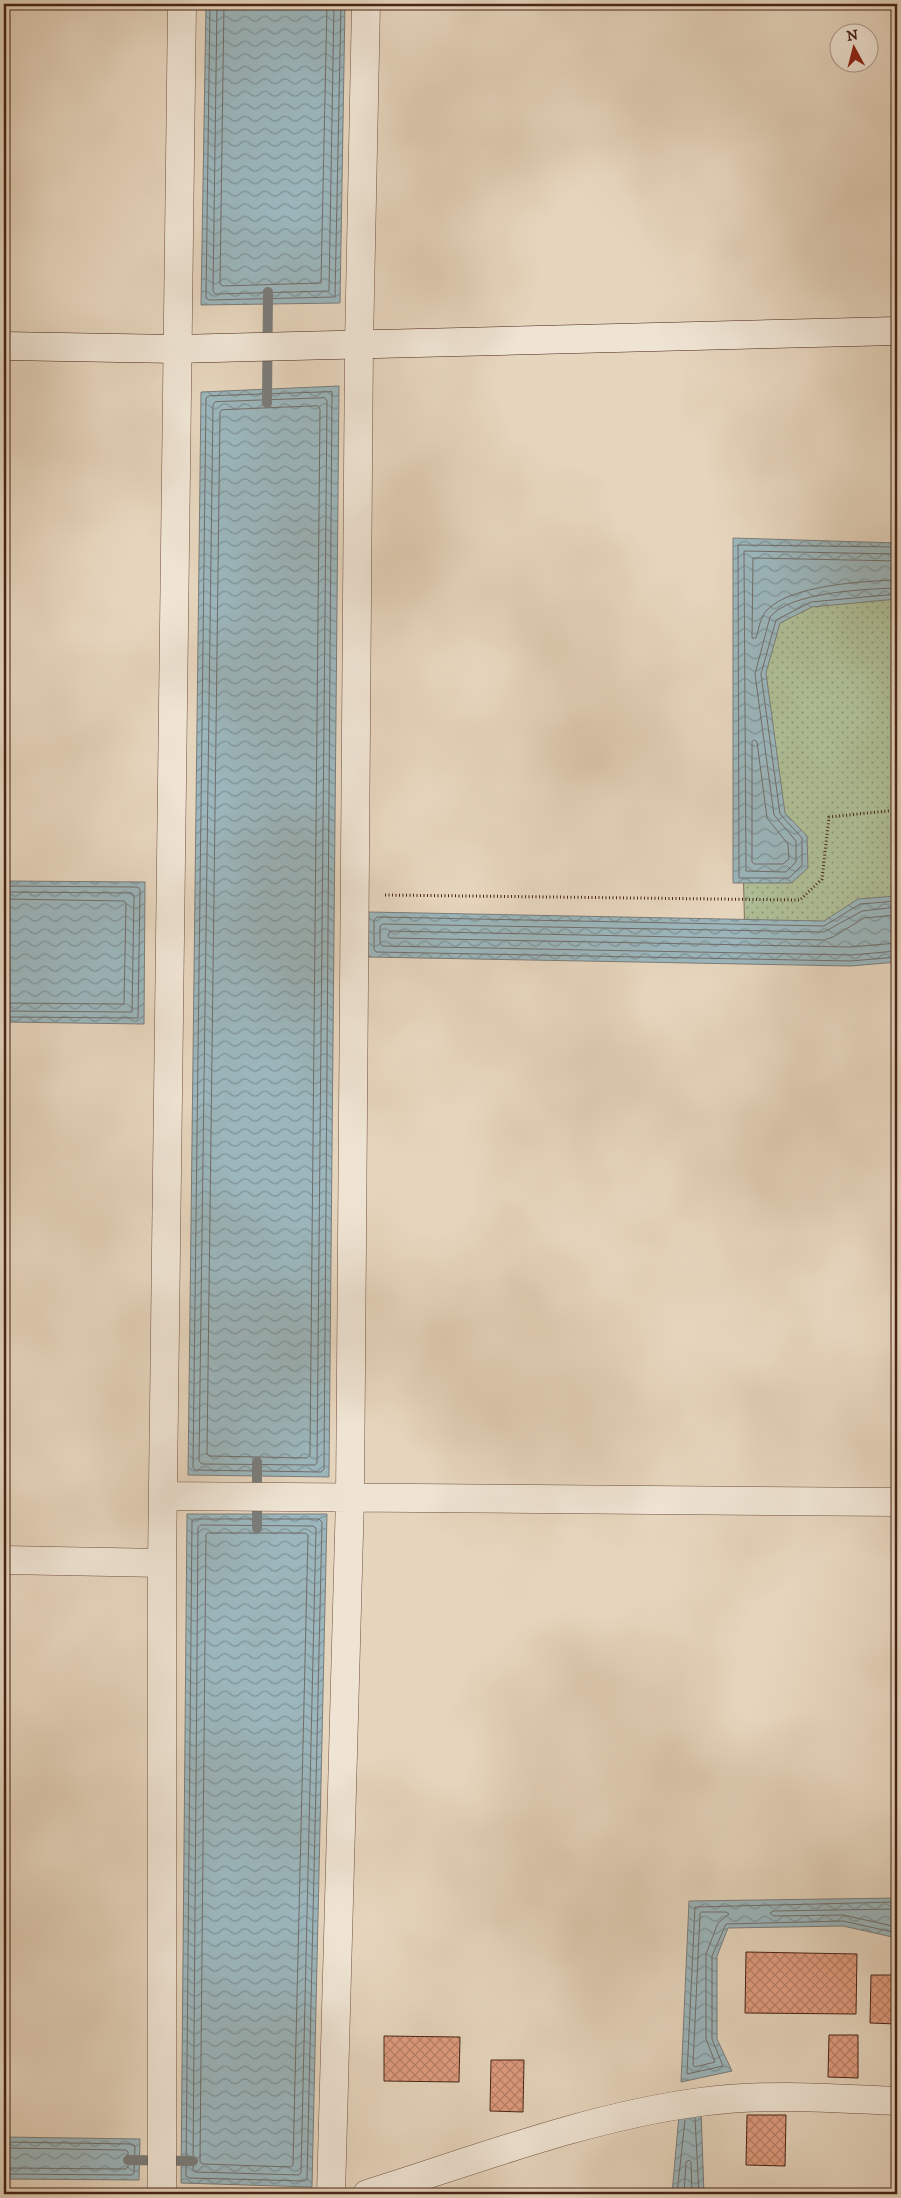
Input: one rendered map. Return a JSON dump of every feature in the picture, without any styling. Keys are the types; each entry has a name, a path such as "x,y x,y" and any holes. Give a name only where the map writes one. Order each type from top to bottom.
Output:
{"street":[{"path":"162,2172 162,1563 176,349 182,4"},
{"path":"331,2194 350,1498 359,344 366,4"},
{"path":"4,346 176,349 897,331"},
{"path":"163,1496 897,1502"},
{"path":"4,1560 162,1563"},
{"path":"367,2194 611,2118 676,2106 768,2096 897,2101"}],"path":[{"path":"354,895 800,900 822,879 829,817 897,810"}],"green space":[{"path":"736,550 897,553 897,934 745,945"}],"water":[{"path":"206,4 345,4 340,303 201,305"},
{"path":"339,386 329,1477 188,1475 201,392"},
{"path":"733,538 897,543 897,599 812,607 780,623 766,673 785,813 807,836 808,868 791,883 733,883"},
{"path":"4,881 145,882 144,1024 4,1022"},
{"path":"897,896 897,962 851,966 368,957 369,912 824,921 858,899"},
{"path":"187,1514 327,1514 312,2187 181,2183"},
{"path":"897,1898 897,1938 843,1926 728,1928 717,1956 717,2039 732,2071 681,2082 689,1901"},
{"path":"701,2111 704,2194 672,2194 679,2115"},
{"path":"4,2137 140,2139 139,2180 4,2179"}],"building":[{"path":"746,1952 857,1954 856,2014 745,2013"},
{"path":"871,1975 897,1975 897,2024 870,2023"},
{"path":"829,2035 858,2035 858,2078 828,2077"},
{"path":"384,2036 460,2037 459,2082 384,2081"},
{"path":"491,2060 524,2060 523,2112 490,2111"},
{"path":"747,2115 786,2115 785,2166 746,2165"}],"waterway":[{"path":"267,403 268,292"},
{"path":"257,1462 257,1528"},
{"path":"128,2160 193,2161"}]}
